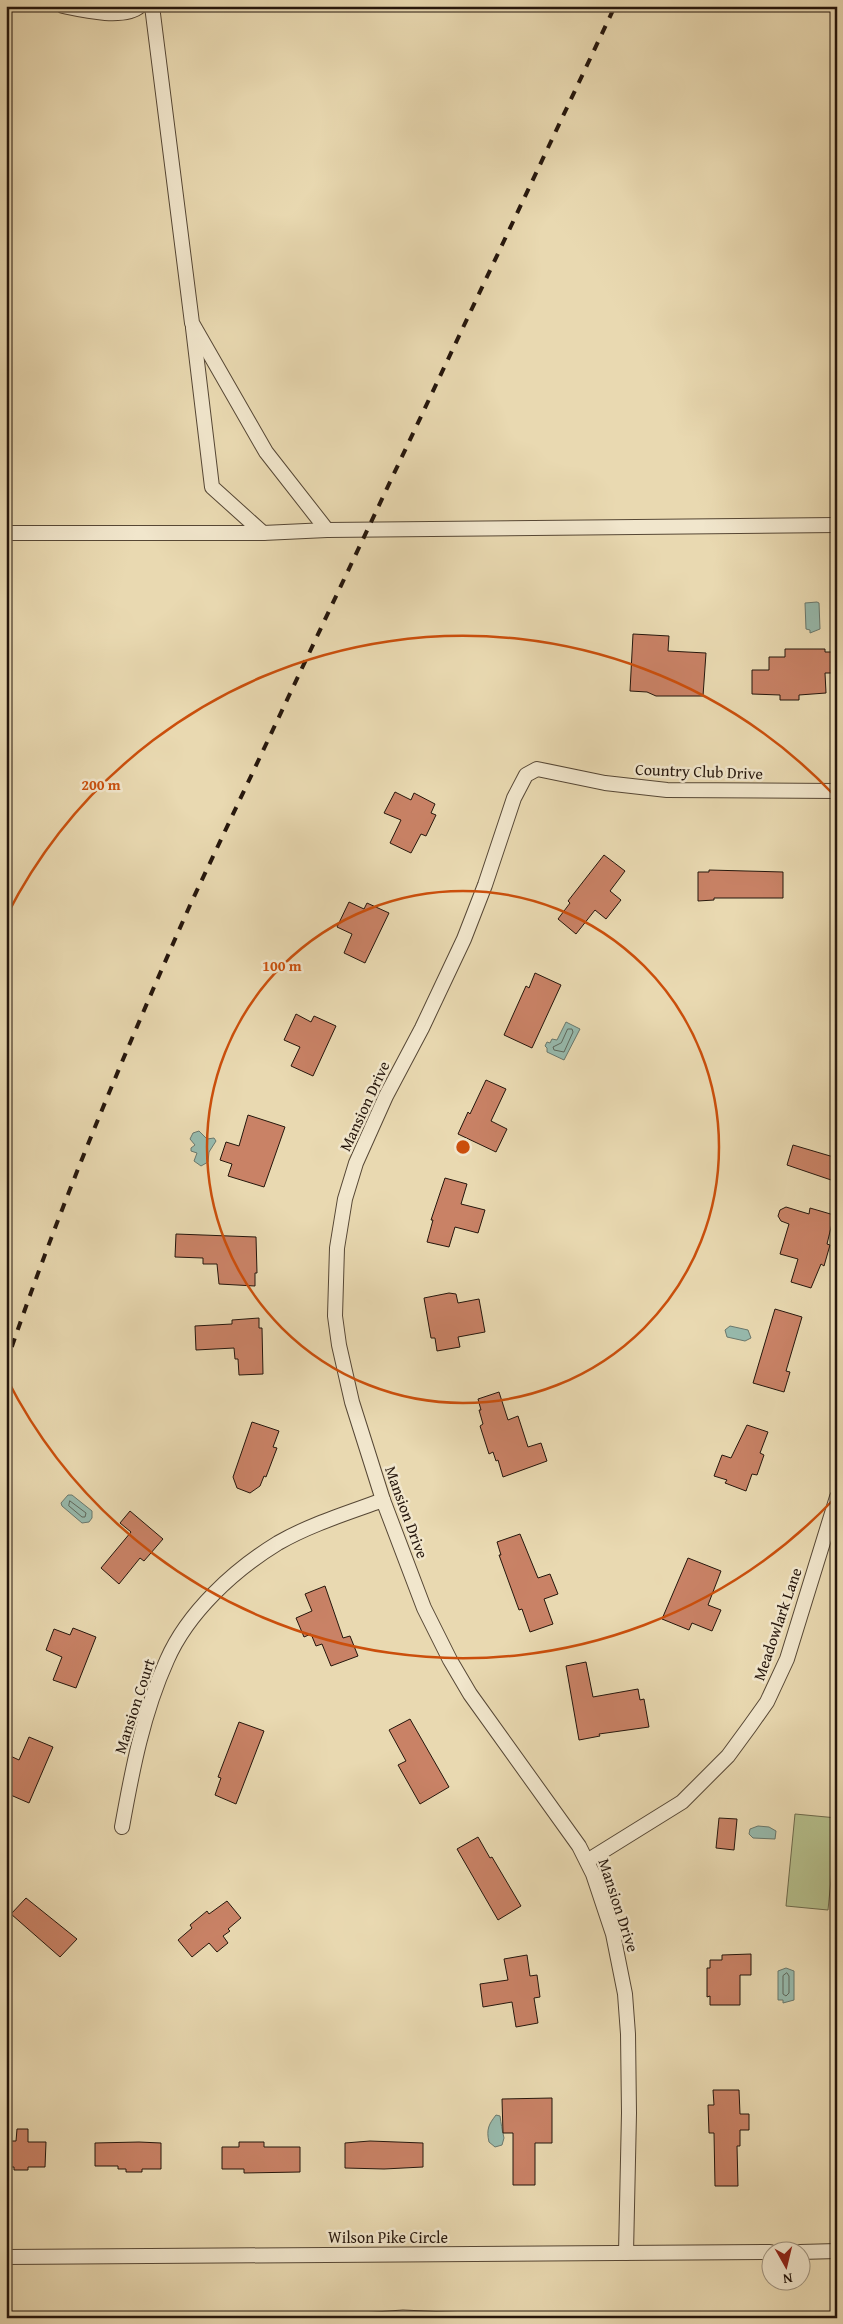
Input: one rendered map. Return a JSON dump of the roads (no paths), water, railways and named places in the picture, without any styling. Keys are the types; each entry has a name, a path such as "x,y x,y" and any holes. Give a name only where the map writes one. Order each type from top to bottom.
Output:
{"street":[{"path":"63,6 94,12 121,12 140,6"},
{"path":"152,6 212,487 263,533"},
{"path":"192,322 266,452 326,530"},
{"path":"6,533 263,533 326,530 837,526"},
{"name":"Country Club Drive","path":"532,771 544,770 604,783 652,790 837,790"},
{"name":"Mansion Drive","path":"532,771 521,783 514,798 485,885 464,939 422,1028 386,1096 363,1145 350,1179 336,1248 335,1316 339,1345 352,1402 383,1500 424,1608 450,1660 470,1694 564,1823 587,1861 613,1934 625,1994 629,2074 626,2253"},
{"name":"Meadowlark Lane","path":"587,1861 652,1822 693,1792 728,1756 761,1710 787,1659 837,1497"},
{"name":"Mansion Court","path":"122,1828 136,1753 156,1687 168,1658 194,1618 226,1584 279,1543 321,1523 383,1500"},
{"path":"810,2252 837,2251"},
{"name":"Wilson Pike Circle","path":"6,2257 760,2252"}],"lane":[{"path":"348,2318 403,2314 490,2318"}],"water":[{"path":"805,603 819,603 820,629 810,633 810,630 806,629"},
{"path":"566,1022 580,1029 564,1060 547,1052 545,1046 552,1039 557,1040"},
{"path":"199,1131 207,1139 214,1138 216,1141 209,1152 208,1162 201,1166 194,1161 197,1153 191,1151 191,1148 195,1145 190,1139 193,1133"},
{"path":"730,1326 748,1330 751,1338 745,1341 727,1337 725,1330"},
{"path":"68,1495 72,1495 92,1511 92,1518 89,1522 82,1523 62,1506 61,1503"},
{"path":"758,1826 769,1827 776,1831 775,1839 753,1838 749,1834 750,1829"},
{"path":"786,1968 794,1971 794,2000 783,2003 783,2000 778,2000 778,1971"},
{"path":"496,2115 500,2116 504,2138 502,2145 495,2147 489,2142 488,2130"}],"railway":[{"path":"6,1364 26,1305 93,1131 191,903 615,6"}]}
